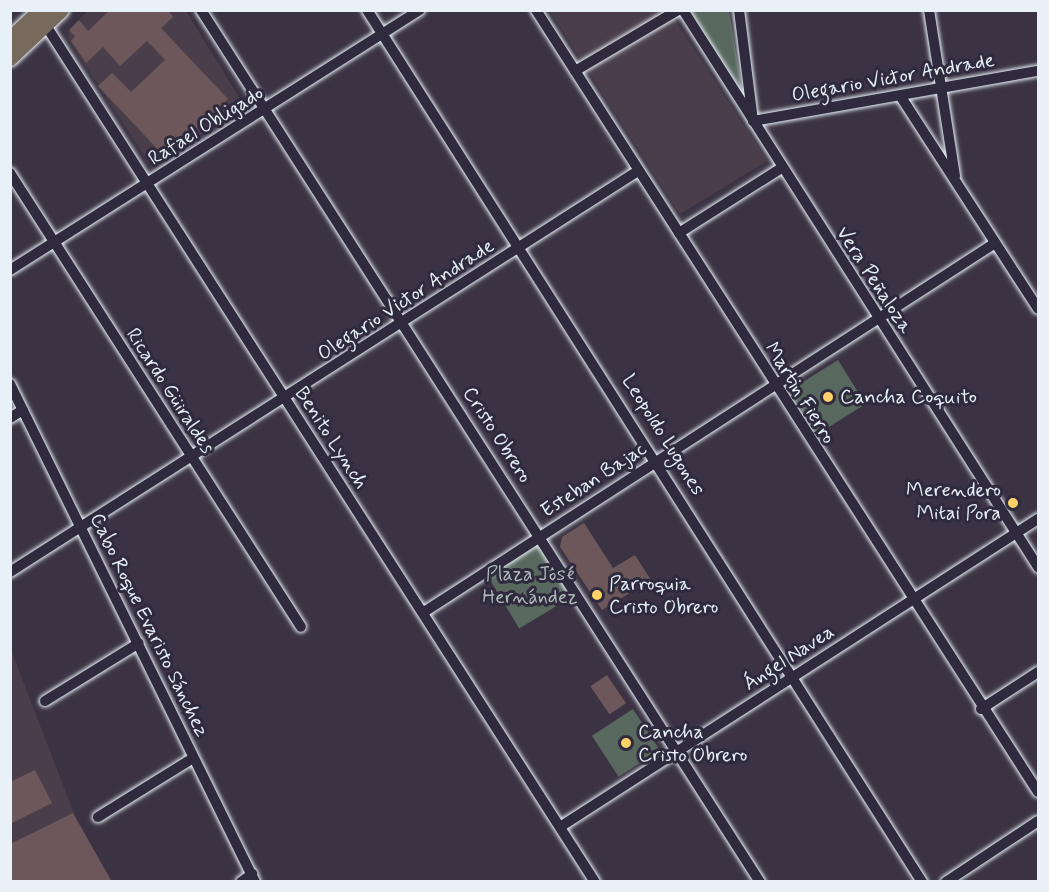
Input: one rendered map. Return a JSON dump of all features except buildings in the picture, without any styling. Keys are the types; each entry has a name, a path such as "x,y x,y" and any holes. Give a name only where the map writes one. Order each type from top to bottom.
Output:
{"main road":[{"path":"12,49 42,17 62,10"}],"street":[{"name":"Cristo Obrero","path":"201,10 268,109 760,882"},
{"name":"Leopoldo Lugones","path":"368,10 658,460 922,882"},
{"name":"Rafael Obligado","path":"10,270 268,109 419,10"},
{"name":"Martin Fierro","path":"536,10 910,600 1038,792"},
{"path":"575,71 678,10"},
{"name":"Vera Peñaloza","path":"683,10 753,120 780,169 1038,567"},
{"path":"739,10 753,120"},
{"path":"929,10 939,89 956,183"},
{"name":"Benito Lynch","path":"42,17 595,882"},
{"name":"Olegario Victor Andrade","path":"753,120 901,97 1038,71"},
{"path":"901,97 1038,307"},
{"path":"679,233 780,169"},
{"name":"Olegario Victor Andrade","path":"10,573 83,529 404,324 638,171"},
{"name":"Ricardo Güiraldes","path":"10,172 301,627"},
{"name":"Esteban Bajac","path":"424,612 995,243"},
{"name":"Cabo Roque Evaristo Sánchez","path":"10,384 254,878"},
{"path":"10,418 23,410"},
{"name":"Ángel Navea","path":"560,827 1038,519"},
{"path":"45,701 139,643"},
{"path":"981,709 1038,672"},
{"path":"98,817 193,758"},
{"path":"946,882 1038,821"},
{"path":"241,882 254,878"}],"shaded area":[{"path":"88,11 186,11 240,99 238,109 157,164 148,161 68,39 69,30"},
{"path":"550,11 669,11 767,161 680,214"},
{"path":"11,650 100,881 11,881"}],"green space":[{"path":"729,11 744,101 690,12"},
{"name":"Cancha Coquito","path":"838,360 866,404 817,434 790,390"},
{"name":"Plaza José Hernández","path":"539,543 571,597 519,628 487,574"},
{"name":"Cancha Cristo Obrero","path":"633,709 660,750 619,777 592,736"}],"place":[{"name":"Cancha Coquito","path":"828,397"},
{"name":"Merendero Mitai Pora","path":"1013,503"},
{"name":"Parroquia Cristo Obrero","path":"597,595"},
{"name":"Cancha Cristo Obrero","path":"626,743"}]}
